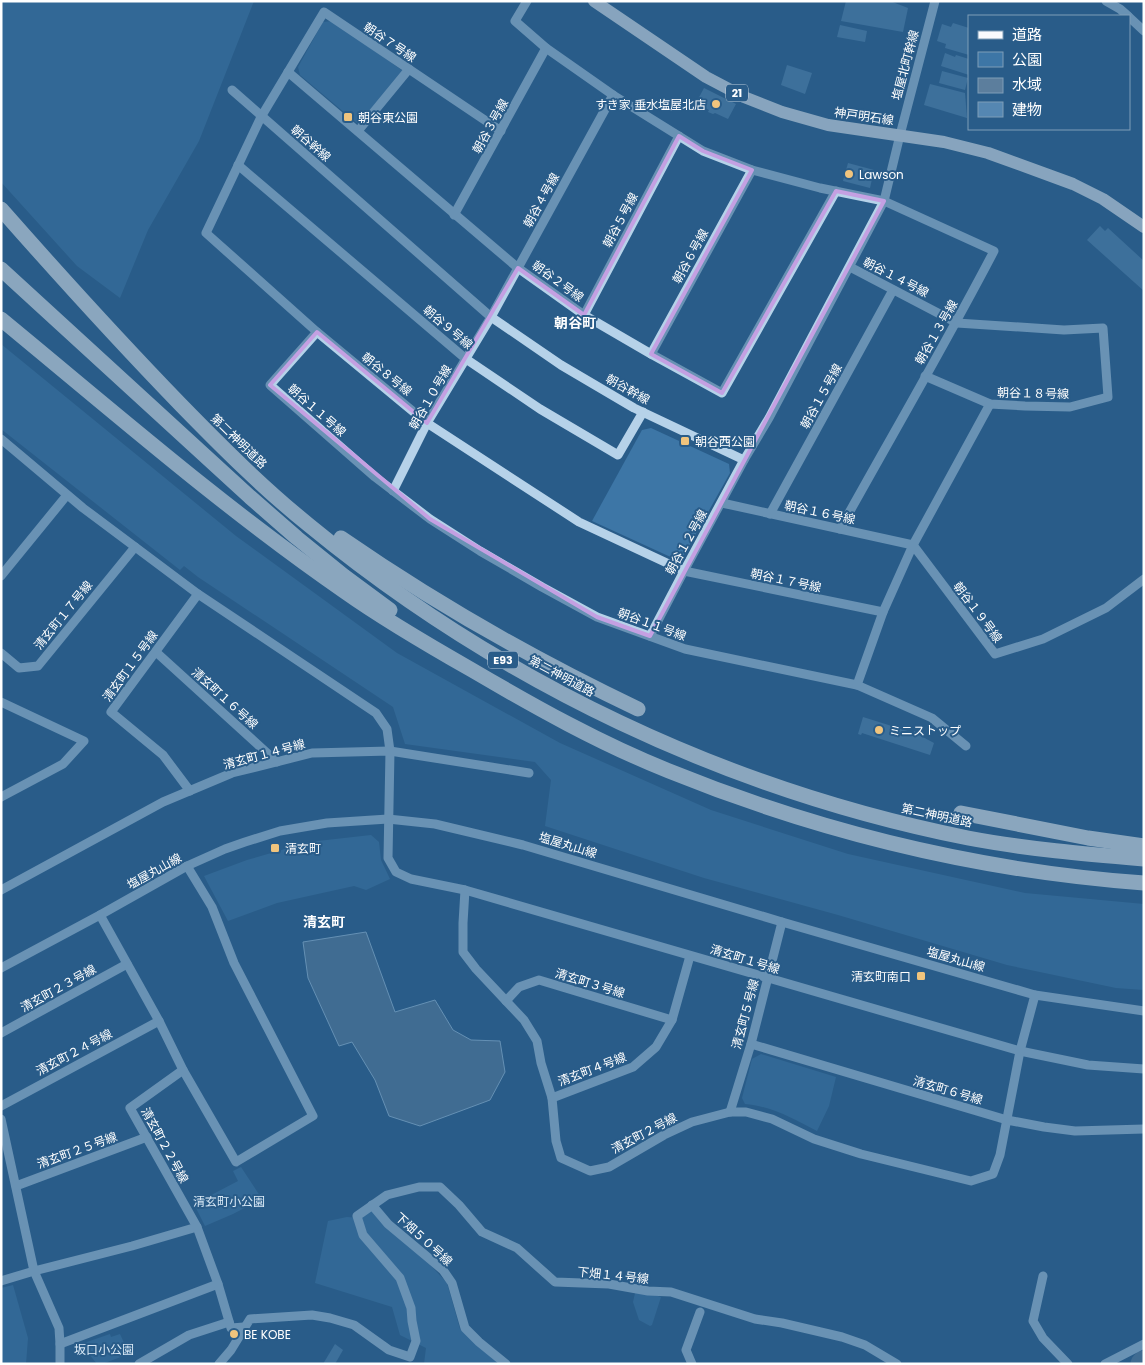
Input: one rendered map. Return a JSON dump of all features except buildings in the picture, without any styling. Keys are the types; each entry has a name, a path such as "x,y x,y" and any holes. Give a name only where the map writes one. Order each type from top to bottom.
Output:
{"highway":[{"name":"第二神明道路","path":"1,209 125,347 225,449 317,532 409,602 520,670 628,727 735,772 798,794 912,826 971,838 1027,847 1144,859"},
{"name":"E93","path":"1,269 297,538 398,616 508,692"},
{"name":"E93","path":"1,319 198,481 297,558 395,625 508,692 558,719 666,770 790,816 900,847 959,859 1064,876 1144,883"},
{"path":"260,481 388,570 460,615 534,656 638,709"},
{"path":"961,812 1088,838 1144,846"}],"main road":[{"name":"神戸明石線","path":"594,1 706,77 744,97 782,112 828,125 944,142 988,153 1073,184 1103,199 1144,227"}],"street":[{"path":"527,1 515,21 546,48 613,95 703,152 752,170 884,201"},
{"name":"塩屋北町幹線","path":"900,135 935,1"},
{"path":"1106,1 1126,15"},
{"name":"朝谷７号線","path":"288,72 324,12 501,131"},
{"path":"1130,19 1144,31"},
{"name":"朝谷３号線","path":"454,214 546,48"},
{"path":"358,131 409,69"},
{"name":"朝谷８号線","path":"288,72 262,117 206,232 317,332 428,423 579,522 684,571"},
{"name":"朝谷２号線","path":"288,72 518,268 584,315 722,393 836,191"},
{"name":"朝谷幹線","path":"232,90 491,317 561,365 643,412 744,460"},
{"name":"朝谷４号線","path":"491,317 613,95"},
{"path":"744,460 769,418 884,201 900,135"},
{"name":"朝谷５号線","path":"584,315 679,136"},
{"name":"朝谷９号線","path":"238,165 466,359 540,409 618,455 643,412"},
{"name":"朝谷６号線","path":"651,354 752,170"},
{"name":"朝谷１３号線","path":"840,529 925,376 957,323 994,251 884,201"},
{"name":"朝谷１４号線","path":"850,267 957,323"},
{"name":"朝谷１５号線","path":"770,514 893,290"},
{"name":"朝谷１０号線","path":"393,491 428,423 491,317"},
{"name":"朝谷１８号線","path":"925,376 990,404 1070,407 1108,398 1103,328 1064,330 957,323"},
{"name":"朝谷１１号線","path":"317,332 270,385 375,477 430,519 480,551 597,617 685,649 857,686 932,718 966,746"},
{"path":"857,686 883,612 913,545 990,404"},
{"name":"清玄町１号線","path":"2,441 67,495 198,594 376,713 387,729 390,751 388,858 396,872 411,879 465,890 1020,1051 1088,1065 1144,1070"},
{"name":"朝谷１２号線","path":"650,636 744,460"},
{"path":"1,576 67,495"},
{"name":"朝谷１６号線","path":"722,503 913,545"},
{"name":"朝谷１９号線","path":"913,545 995,654 1043,639 1106,608 1144,579"},
{"name":"清玄町１７号線","path":"1,653 19,668 38,666 135,547"},
{"name":"朝谷１７号線","path":"684,571 883,612"},
{"name":"清玄町１５号線","path":"190,791 163,755 111,712 198,594"},
{"name":"清玄町１６号線","path":"156,652 277,762"},
{"path":"1,702 84,741 63,764 1,797"},
{"name":"清玄町１４号線","path":"1,890 163,802 232,774 312,753 390,751 529,773"},
{"name":"塩屋丸山線","path":"1,968 187,866 244,842 280,831 327,823 388,819 435,824 523,845 1035,995 1144,1011"},
{"path":"100,915 159,1021 183,1070 236,1162 313,1116 234,963 212,907 187,866"},
{"name":"清玄町２号線","path":"465,890 462,923 463,952 476,969 524,1020 537,1041 541,1063 552,1098 556,1141 561,1158 590,1171 609,1167 664,1135 692,1122 730,1112 746,1112 772,1118 814,1139 861,1154 971,1181 993,1174 1000,1155 1020,1051 1035,995"},
{"name":"清玄町５号線","path":"730,1112 751,1044 782,922"},
{"name":"清玄町４号線","path":"552,1098 633,1067 656,1047 672,1020 690,956"},
{"name":"清玄町２３号線","path":"1,1033 127,964"},
{"name":"清玄町３号線","path":"506,1001 519,988 539,980 672,1020"},
{"name":"清玄町２４号線","path":"1,1106 159,1021"},
{"name":"清玄町６号線","path":"751,1044 1007,1120 1075,1131 1144,1129"},
{"name":"清玄町２２号線","path":"183,1070 130,1108 197,1227 218,1284 229,1322"},
{"path":"1,1119 34,1271 59,1328 60,1364"},
{"name":"清玄町２５号線","path":"16,1186 147,1137"},
{"name":"下畑１４号線","path":"244,1327 250,1319 321,1316 354,1325 389,1350 410,1357 416,1341 411,1308 400,1278 364,1235 357,1216 387,1195 419,1187 440,1187 482,1232 517,1248 555,1282 609,1284 648,1291 670,1292 755,1319 782,1323 858,1342 897,1364"},
{"name":"下畑５０号線","path":"372,1205 388,1224 443,1270 452,1283 465,1328 506,1364"},
{"path":"1,1281 197,1227"},
{"path":"1043,1276 1033,1321 1043,1338 1068,1364"},
{"path":"60,1344 218,1284"},
{"path":"692,1364 686,1350 700,1312"},
{"path":"139,1364 189,1335 229,1322 231,1328 244,1327"},
{"path":"219,1364 231,1350 244,1327"},
{"path":"1105,1364 1124,1359 1144,1344"}],"highlighted area":[{"path":"679,136 703,151 752,170 651,354 722,393 836,191 884,201 650,636 597,617 430,519 270,385 317,332 427,423 518,268 584,315"}],"green space":[{"path":"1,1 254,1 199,141 148,230 120,298 77,266 1,182"},
{"path":"332,21 403,71 358,124 300,75 298,67 323,22"},
{"path":"1,344 236,536 397,653 560,743 711,810 848,854 1025,893 1144,904 1144,990 1116,988 1007,965 704,878 545,826 551,780 535,762 405,744 393,707 184,566 180,570 1,429"},
{"path":"651,428 729,464 730,473 684,555 675,559 592,521 642,430"},
{"path":"371,835 379,842 381,860 390,879 366,890 354,886 277,903 228,921 204,876 247,860 309,842"},
{"path":"761,1054 836,1077 829,1106 817,1131 773,1110 745,1104 742,1098 752,1059"},
{"name":"清玄町小公園","path":"241,1167 262,1199 205,1226 194,1204 238,1181 233,1171"},
{"path":"371,1209 423,1257 447,1283 460,1329 501,1364 424,1364 426,1348 400,1335 392,1307 315,1283 328,1221 347,1217 360,1218"},
{"path":"13,1285 28,1338 26,1364 1,1364 1,1288"},
{"path":"636,1289 661,1297 652,1325 650,1326 639,1320 633,1302"},
{"name":"坂口小公園","path":"110,1334 111,1337 120,1334 129,1354 97,1364 81,1344"}],"water":[{"path":"366,932 395,1012 435,1000 453,1030 471,1040 500,1041 505,1072 490,1100 420,1126 389,1116 375,1080 352,1042 339,1046 308,978 303,942"}],"place":[{"name":"すき家 垂水塩屋北店","path":"716,104"},
{"name":"朝谷東公園","path":"348,117"},
{"name":"Lawson","path":"849,174"},
{"name":"朝谷西公園","path":"685,441"},
{"name":"ミニストップ","path":"879,730"},
{"name":"清玄町","path":"275,848"},
{"name":"清玄町南口","path":"921,976"},
{"name":"BE KOBE","path":"234,1334"}],"district":[{"name":"朝谷町","path":"575,323"},
{"name":"清玄町","path":"324,922"}]}
